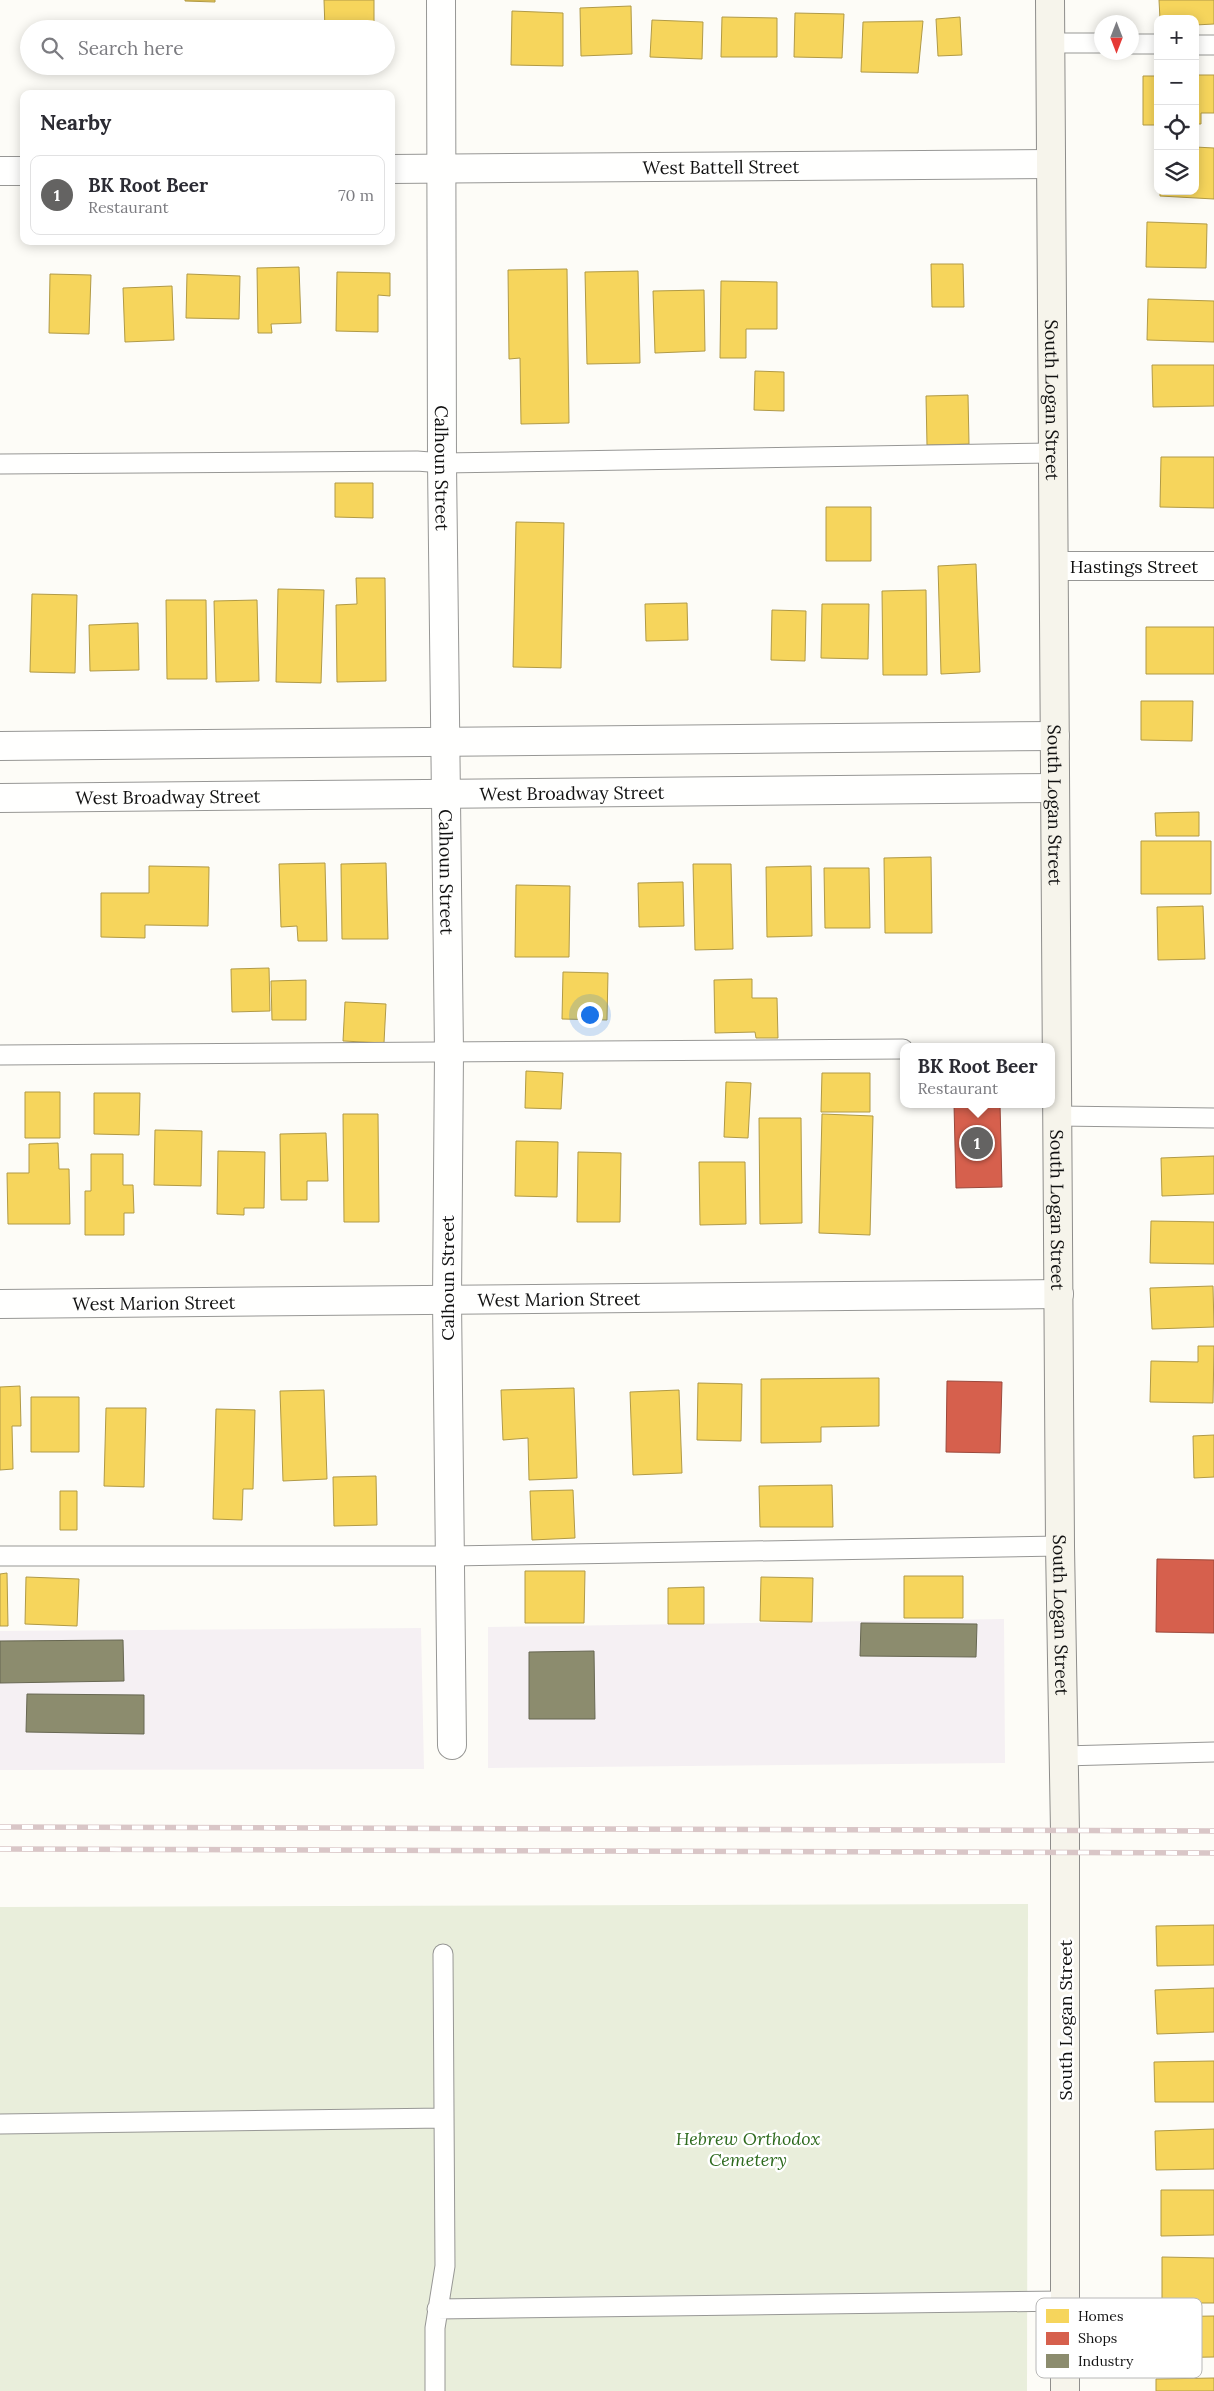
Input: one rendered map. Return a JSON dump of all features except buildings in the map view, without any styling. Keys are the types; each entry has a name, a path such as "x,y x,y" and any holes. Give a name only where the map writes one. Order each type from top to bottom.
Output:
{"street":[{"name":"Calhoun Street","path":"441,0 442,463 449,1053 447,1300 452,1745"},
{"name":"South Logan Street","path":"1050,0 1055,788 1054,1043"},
{"name":"West Battell Street","path":"395,169 1051,164"},
{"path":"0,171 20,171"},
{"name":"Hastings Street","path":"1054,566 1214,566"},
{"path":"0,746 1054,736"},
{"name":"West Broadway Street","path":"0,798 1055,788"},
{"name":"South Logan Street","path":"1055,1071 1063,1756 1065,2298"},
{"name":"West Marion Street","path":"0,1304 1059,1294"},
{"name":"South Logan Street","path":"1065,2378 1065,2391"}],"lane":[{"path":"1050,43 1094,43"},
{"path":"1139,44 1154,44"},
{"path":"1199,45 1214,45"},
{"path":"0,464 407,461 442,463 1053,453"},
{"path":"0,1055 900,1050"},
{"path":"1057,1116 1214,1118"},
{"path":"0,1556 450,1556 1060,1546"},
{"path":"1063,1756 1214,1752"},
{"path":"435,2391 435,2328 445,2266 443,1954"},
{"path":"0,2124 444,2118"},
{"path":"437,2309 1036,2301"}],"shaded area":[{"path":"1004,1619 1005,1763 488,1768 488,1627"},
{"path":"421,1628 424,1769 0,1770 0,1631"}],"green space":[{"name":"Hebrew Orthodox Cemetery","path":"1028,1904 1027,2391 0,2391 0,1907"}],"railway":[{"path":"0,1827 1214,1831"},
{"path":"0,1849 1214,1853"}],"place":[{"name":"BK Root Beer","path":"977,1143"}]}
